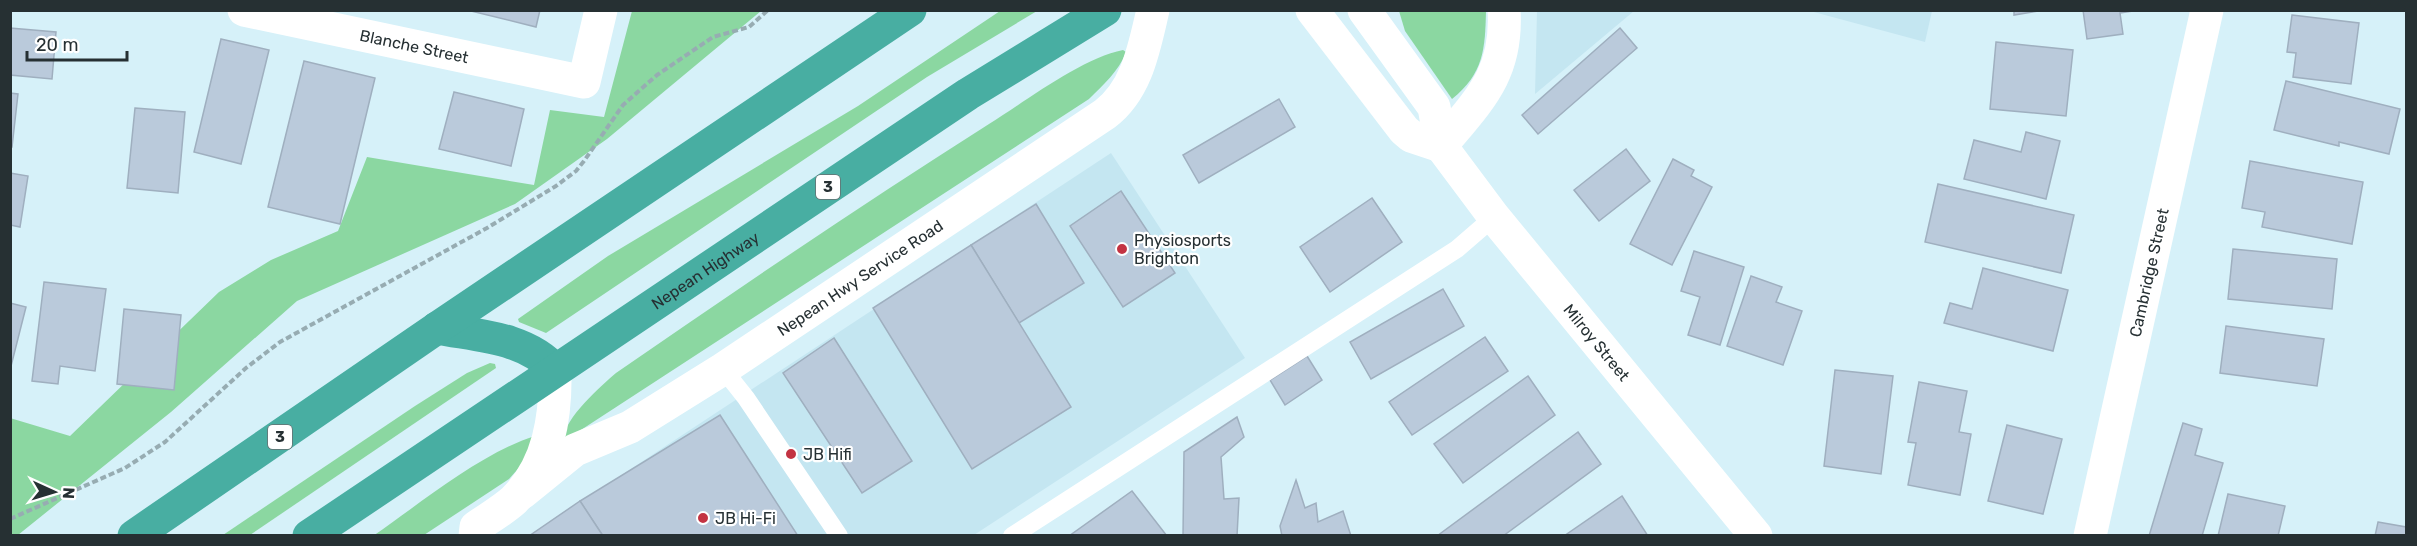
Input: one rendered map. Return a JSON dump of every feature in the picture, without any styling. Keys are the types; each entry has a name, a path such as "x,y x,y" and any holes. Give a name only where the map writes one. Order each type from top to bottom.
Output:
{"highway":[{"name":"Nepean Highway","path":"309,536 968,94 1105,10"},
{"name":"3","path":"134,536 437,328 907,12"},
{"path":"437,328 501,340 528,348 546,360 555,370"}],"street":[{"name":"Blanche Street","path":"244,10 584,82 600,10"},
{"name":"Nepean Hwy Service Road","path":"515,499 575,450 630,427 723,369 1114,107 1125,95 1134,77 1153,10"},
{"path":"1312,10 1404,130 1411,136 1441,146 1479,100 1495,74 1502,51 1504,10"},
{"name":"Milroy Street","path":"1364,10 1434,107 1441,146 1494,217 1756,536"},
{"path":"1381,10 1388,42"},
{"name":"Cambridge Street","path":"2090,536 2207,10"},
{"path":"471,533 515,499 534,473 549,438 554,416 555,370"}],"lane":[{"path":"1012,536 1456,249 1494,217"},
{"path":"723,369 746,398 839,536"}],"path":[{"path":"10,519 124,468 165,442 246,368 280,342 487,228 556,186 576,171 623,105 657,75 713,37 749,27 768,10"}],"shaded area":[{"path":"1537,10 1634,11 1535,94"},
{"path":"1810,11 1932,11 1925,42"},
{"path":"1111,153 1245,358 974,535 529,536"}],"green space":[{"path":"632,11 761,11 607,139 515,204 297,301 171,412 18,535 11,535 10,418 70,436 219,292 271,260 338,231 367,157 534,185 550,110 604,117"},
{"path":"1000,11 1037,11 927,77 546,333 519,322 518,319 608,256 858,106"},
{"path":"1399,11 1486,11 1481,60 1471,80 1452,99 1405,31"},
{"path":"1123,50 1126,52 1119,65 1089,99 564,441 565,433 575,414 616,373 848,216 1037,93 1090,62"},
{"path":"490,363 495,364 496,368 250,535 223,535 415,406 467,373"},
{"path":"535,436 525,461 509,479 424,535 373,536 473,466"}],"building":[{"path":"467,10 540,10 536,27"},
{"path":"2014,10 2045,10 2014,15"},
{"path":"2083,10 2133,11 2120,13 2123,34 2087,39"},
{"path":"2292,15 2359,23 2351,84 2293,77 2296,53 2287,52"},
{"path":"10,28 56,32 52,79 10,75"},
{"path":"1620,28 1637,48 1538,134 1522,115"},
{"path":"221,39 269,50 241,164 194,152"},
{"path":"1996,42 2073,50 2066,116 1990,109"},
{"path":"304,61 375,78 340,224 268,207"},
{"path":"2286,81 2400,109 2389,154 2339,142 2339,146 2274,130"},
{"path":"454,92 524,109 511,166 439,149"},
{"path":"10,93 18,94 12,147 10,147"},
{"path":"1279,99 1295,127 1199,183 1183,155"},
{"path":"135,108 185,112 178,193 127,188"},
{"path":"2026,132 2060,141 2046,199 1964,179 1974,140 2021,152"},
{"path":"1626,149 1650,181 1599,221 1574,190"},
{"path":"1673,159 1694,170 1691,176 1712,187 1672,265 1630,244"},
{"path":"2250,161 2363,182 2352,244 2262,227 2265,212 2242,208"},
{"path":"10,173 28,176 20,227 10,225"},
{"path":"1938,184 2074,215 2061,273 1925,242"},
{"name":"Physiosports Brighton","path":"1121,191 1175,273 1123,307 1070,226"},
{"path":"1372,198 1402,242 1330,292 1300,247"},
{"path":"1036,204 1084,283 1019,323 971,245"},
{"path":"971,245 1071,407 972,469 873,308"},
{"path":"2233,249 2337,259 2332,309 2228,299"},
{"path":"1694,251 1744,267 1720,345 1688,335 1700,297 1681,291"},
{"path":"1983,268 2068,290 2053,351 1944,323 1950,303 1972,309"},
{"path":"1751,276 1782,287 1776,302 1802,311 1783,365 1727,346"},
{"path":"44,282 106,289 95,371 60,366 58,384 32,381"},
{"path":"1443,289 1464,326 1371,379 1350,342"},
{"path":"10,303 26,307 10,370"},
{"path":"124,309 181,315 174,390 117,384"},
{"path":"2226,326 2324,339 2317,386 2220,373"},
{"path":"1485,337 1508,371 1412,435 1389,402"},
{"path":"834,338 912,461 862,493 783,373"},
{"path":"1307,356 1322,380 1285,405 1270,380"},
{"path":"1835,370 1893,376 1881,474 1824,466"},
{"path":"1528,376 1555,415 1463,483 1434,444"},
{"path":"1919,382 1967,391 1959,432 1971,434 1960,495 1908,485 1916,443 1908,442"},
{"path":"720,415 798,536 603,536 580,501"},
{"path":"1237,417 1244,437 1221,457 1224,499 1239,498 1237,536 1183,536 1184,452"},
{"path":"2183,423 2202,429 2195,455 2223,463 2202,536 2149,536"},
{"path":"2007,425 2062,439 2043,514 1988,501"},
{"path":"1578,432 1601,464 1503,536 1437,536"},
{"path":"1296,480 1305,508 1316,503 1318,522 1343,511 1351,536 1282,536 1280,526"},
{"path":"1132,491 1167,536 1069,536"},
{"path":"2228,494 2285,506 2278,536 2218,536"},
{"path":"1622,496 1648,536 1564,536"},
{"path":"580,501 603,536 529,536"},
{"path":"2378,522 2406,527 2406,536 2375,536"}],"place":[{"name":"Physiosports Brighton","path":"1122,249"},
{"name":"JB Hifi","path":"791,454"},
{"name":"JB Hi-Fi","path":"703,518"}]}
